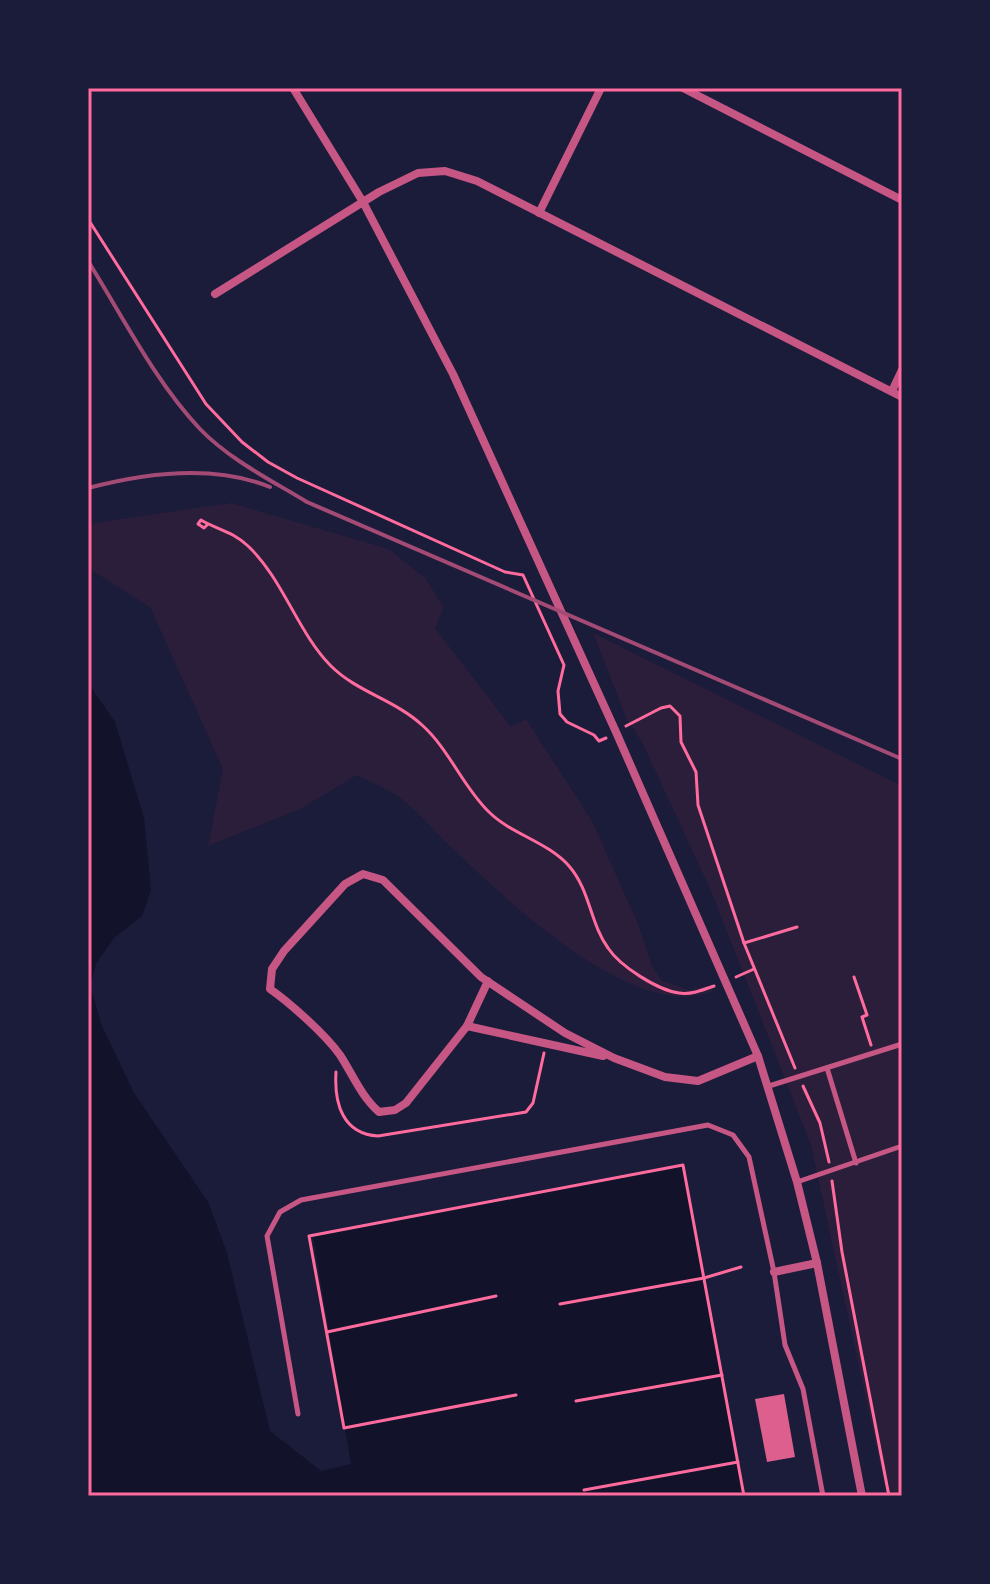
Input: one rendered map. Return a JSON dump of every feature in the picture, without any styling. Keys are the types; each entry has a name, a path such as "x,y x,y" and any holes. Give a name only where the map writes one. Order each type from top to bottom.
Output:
{"street":[{"path":"293,88 363,202 453,374 616,732 758,1056 797,1182 817,1263 862,1496"},
{"path":"539,213 601,88"},
{"path":"683,88 902,200"},
{"path":"215,294 363,202 418,173 445,171 477,181 902,397"},
{"path":"892,391 902,370"},
{"path":"488,981 467,1026 406,1103 395,1110 379,1112 366,1100 338,1052 270,989 272,969 284,951 345,884 363,874 383,880 488,981 565,1033 614,1058 665,1077 698,1081 758,1056"},
{"path":"467,1026 614,1058"},
{"path":"774,1272 817,1263"}],"lane":[{"path":"769,1086 902,1044"},
{"path":"827,1068 856,1163"},
{"path":"298,1414 267,1236 280,1212 301,1200 708,1125 733,1135 749,1157 774,1272 785,1345 803,1389 823,1496"},
{"path":"797,1182 902,1146"}],"path":[{"path":"88,219 206,404 242,442 268,462 297,478 505,572 523,575 564,665 558,691 560,714 567,722 594,735 599,741 661,708 670,706 676,709 680,716 681,742 696,772 698,805 744,943 820,1123 889,1496"},
{"path":"208,524 228,531 250,548 300,620 312,643 331,666 352,683 375,694 425,727 489,812 568,864 581,883 608,948 626,966 645,979 676,993 689,993 754,969"},
{"path":"744,943 797,927"},
{"path":"854,977 867,1015 862,1017 874,1053"},
{"path":"338,1052 335,1077 344,1119 364,1135 378,1136 526,1112 533,1103 546,1045"},
{"path":"516,1395 344,1428 309,1236 683,1165 744,1496"},
{"path":"560,1304 704,1278 741,1267"},
{"path":"327,1332 496,1296"},
{"path":"576,1401 722,1375"},
{"path":"584,1490 738,1462"}],"shaded area":[{"path":"231,503 389,549 425,578 444,607 435,628 511,727 526,719 592,821 638,924 652,966 661,980 689,990 710,985 713,991 681,997 646,990 609,973 572,950 502,895 403,800 357,775 300,809 208,846 223,769 150,607 88,568 88,524"},
{"path":"593,633 902,786 902,1496 887,1496 811,1145 711,891 642,742 627,720"},
{"path":"88,683 115,722 144,818 151,890 142,916 114,938 96,964 90,986 102,1026 134,1093 208,1202 227,1253 270,1431 321,1471 351,1464 313,1236 683,1166 743,1496 88,1496"}],"building":[{"path":"784,1394 795,1457 767,1462 755,1399"}],"railway":[{"path":"88,261 168,390 200,429 251,469 307,502 902,759"},
{"path":"88,488 133,478 179,473 226,475 270,487"}]}
